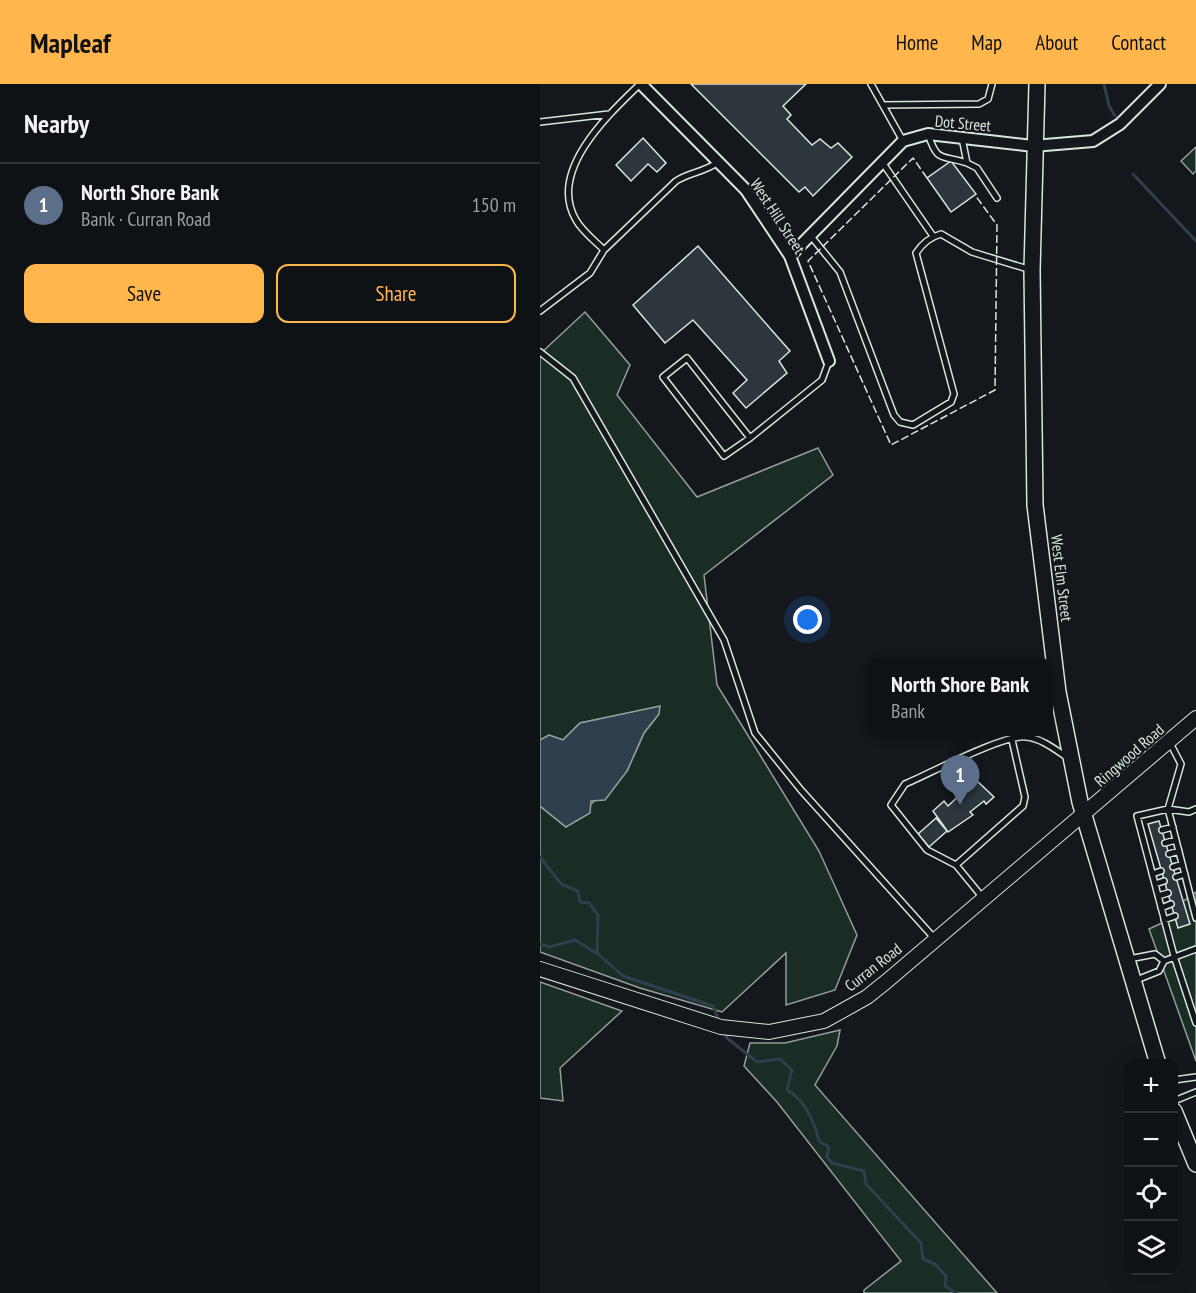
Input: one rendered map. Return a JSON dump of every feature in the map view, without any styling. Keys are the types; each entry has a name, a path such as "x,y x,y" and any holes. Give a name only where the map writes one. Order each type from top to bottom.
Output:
{"main road":[{"name":"West Elm Street","path":"1036,84 1032,270 1035,505 1058,692 1083,816 1156,1059"},
{"path":"1174,1113 1196,1164"}],"street":[{"name":"West Hill Street","path":"641,84 746,190 790,256 829,361"},
{"name":"Dot Street","path":"790,256 903,141 928,134 1033,146 1084,142 1104,136 1120,124 1160,84"},
{"name":"Ringwood Road","path":"1083,816 1196,720"},
{"name":"Curran Road","path":"540,969 722,1027 769,1032 824,1021 867,996 1083,816"}],"lane":[{"path":"604,250 576,221 570,205 569,180 588,139 609,114 641,84"},
{"path":"871,84 903,141"},
{"path":"883,105 979,104 988,99 992,84"},
{"path":"540,122 609,114"},
{"path":"928,134 934,153 940,157 967,163 977,168 997,198"},
{"path":"962,138 967,163"},
{"path":"540,311 590,273 604,250 676,181 689,173 707,170 718,162"},
{"path":"882,162 933,236"},
{"path":"810,235 840,272 894,415 900,422 913,425 951,402 954,394 916,253 933,236 941,234 972,252 1032,270"},
{"path":"540,352 573,378 724,640 755,732 801,790 935,939"},
{"path":"750,438 687,358 663,377 724,456 750,438 822,380 829,361"},
{"path":"1053,700 1058,692"},
{"path":"984,899 956,864 927,850 891,805 905,784 1023,736"},
{"path":"1032,736 1072,761"},
{"path":"956,864 1023,806 1025,797 1012,740"},
{"path":"1170,741 1181,764 1168,809 1196,918"},
{"path":"1196,809 1189,812 1168,809 1137,816 1174,956 1196,1023"},
{"path":"1162,830 1173,827"},
{"path":"1142,835 1150,833"},
{"path":"1165,843 1176,840"},
{"path":"1146,849 1154,846"},
{"path":"1169,854 1179,851"},
{"path":"1149,861 1158,858"},
{"path":"1173,867 1182,864"},
{"path":"1152,874 1161,871"},
{"path":"1176,877 1185,874"},
{"path":"1155,884 1164,881"},
{"path":"1179,889 1188,886"},
{"path":"1158,896 1168,893"},
{"path":"1183,900 1191,898"},
{"path":"1161,908 1171,904"},
{"path":"1186,911 1193,908"},
{"path":"1164,920 1175,916"},
{"path":"1133,981 1160,971 1164,961 1196,949"},
{"path":"1126,960 1155,954 1164,961"},
{"path":"1178,1079 1196,1077"},
{"path":"1178,1099 1196,1092"}],"green space":[{"path":"1196,147 1196,171 1193,174 1181,161"},
{"path":"585,312 630,365 617,395 697,497 818,448 833,475 704,575 717,685 819,851 857,935 835,990 786,1005 786,953 722,1012 640,988 540,952 540,806 566,827 627,771 644,733 659,714 659,707 580,723 563,740 549,735 540,740 540,354"},
{"path":"1196,892 1196,1061 1149,929 1175,917 1181,903"},
{"path":"540,982 622,1011 560,1068 563,1101 540,1098"},
{"path":"840,1030 837,1046 815,1085 997,1293 864,1293 864,1290 901,1261 777,1102 744,1066 750,1043 785,1043"}],"water":[{"path":"660,706 659,714 644,733 627,771 605,800 591,801 590,813 566,827 540,806 540,740 549,735 563,740 580,723"}],"building":[{"path":"691,84 806,84 783,106 791,115 787,119 812,145 820,139 831,148 838,143 852,157 813,196 805,187 799,192"},
{"path":"643,138 666,163 657,172 648,164 631,181 616,165"},
{"path":"951,161 976,194 951,212 927,178"},
{"path":"698,246 790,351 779,361 787,373 746,408 733,393 747,380 693,320 665,343 633,305"},
{"path":"967,776 973,783 976,780 994,797 986,804 984,801 970,812 973,815 948,832 933,811 944,801 948,806 964,791 958,784"},
{"path":"936,818 947,831 929,847 918,834"},
{"path":"1159,821 1190,924 1178,928 1148,824"}],"waterway":[{"path":"1104,84 1109,106 1115,116"},
{"path":"1133,174 1196,241"},
{"path":"540,857 561,884 578,891 580,902 589,903 598,915 597,953 623,976 713,1006 720,1023"},
{"path":"540,944 549,947 575,940 596,953"},
{"path":"724,1031 727,1038 757,1062 780,1059 792,1070 787,1090 799,1099 808,1112 819,1141 829,1147 827,1157 832,1163 864,1171 866,1184 921,1243 923,1259 935,1264 946,1276 945,1286 956,1293"}],"fence":[{"path":"927,178 913,158 808,261 891,445 995,390 997,225 975,195"}],"place":[{"name":"North Shore Bank","path":"960,805"}]}
